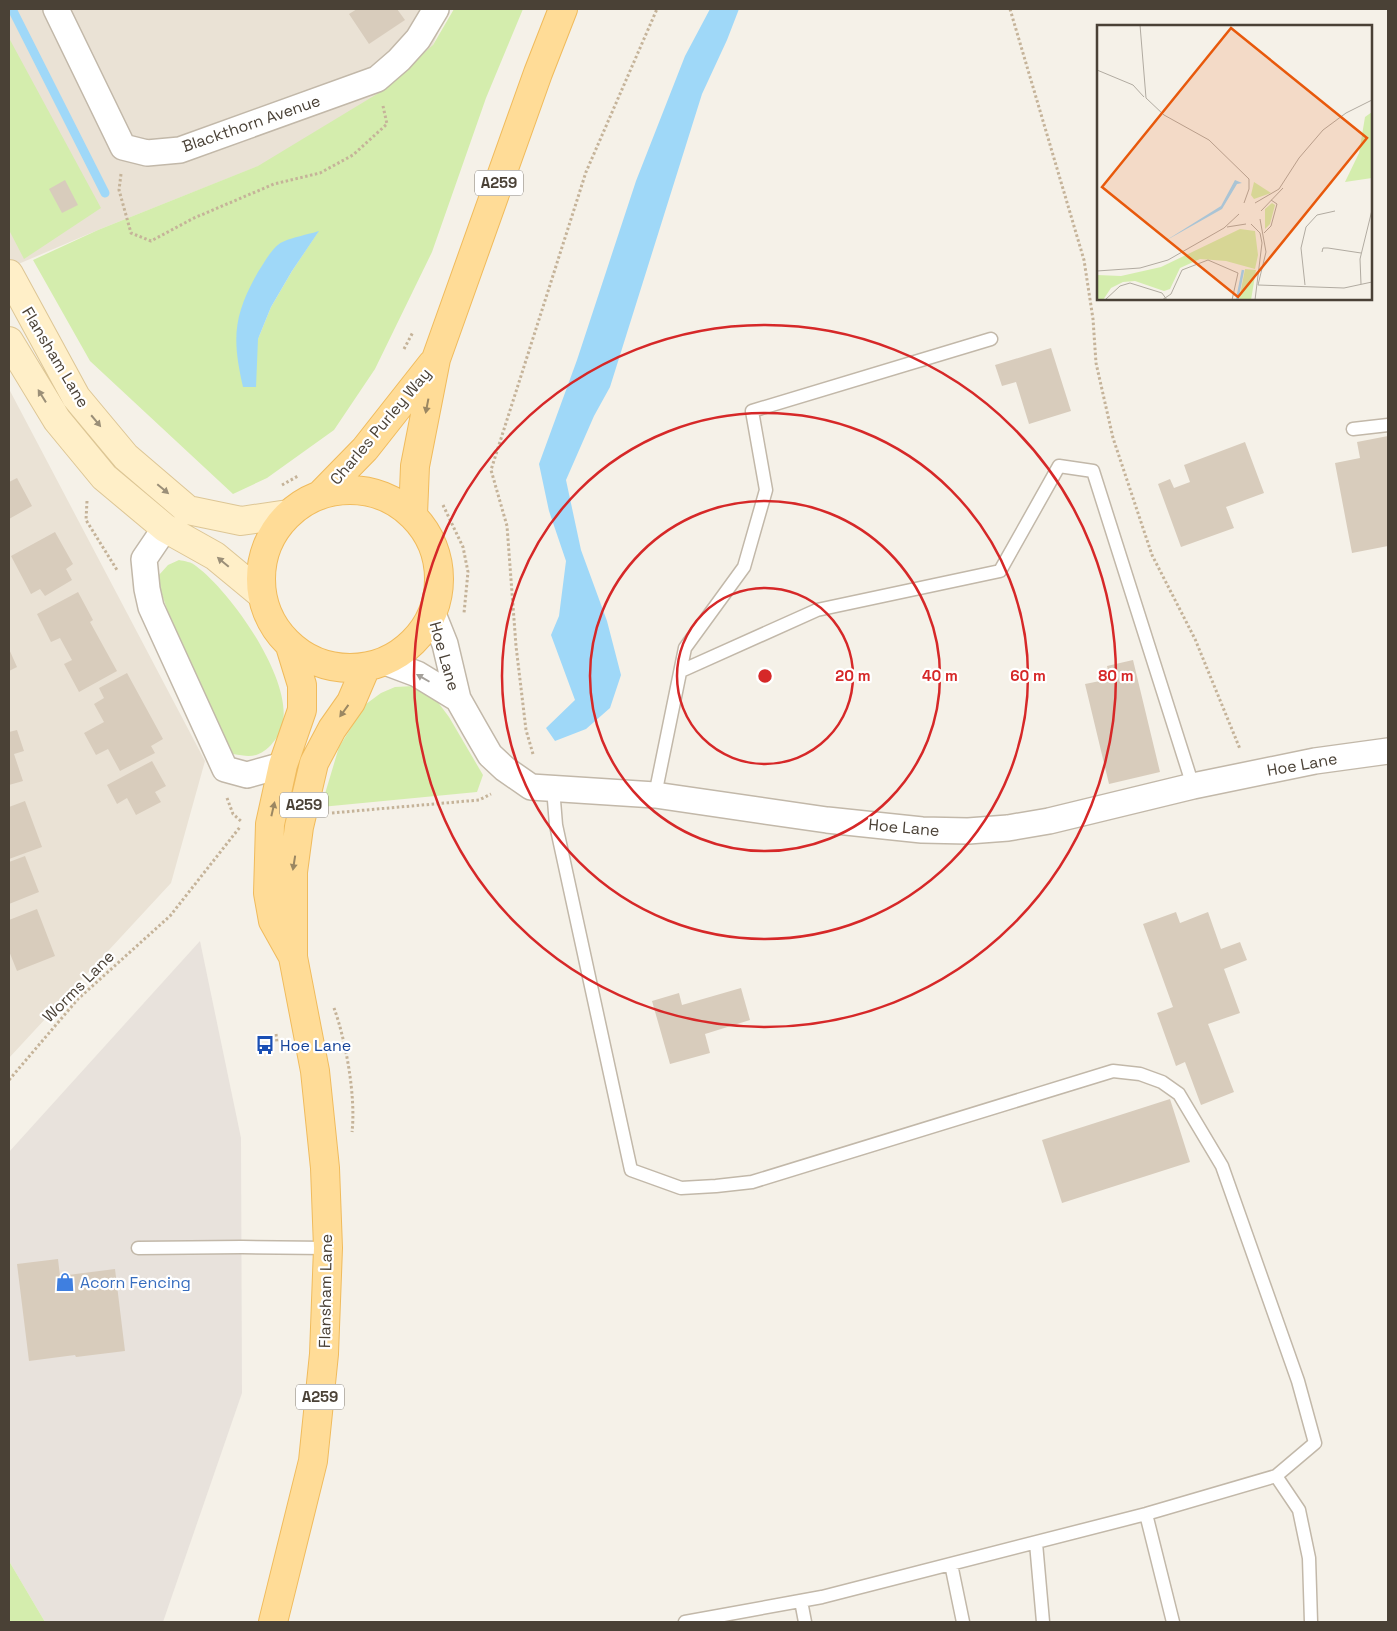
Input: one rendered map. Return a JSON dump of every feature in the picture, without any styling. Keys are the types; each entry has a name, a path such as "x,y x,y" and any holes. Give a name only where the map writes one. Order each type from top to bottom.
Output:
{"main road":[{"name":"Charles Purley Way","path":"413,515 415,466 436,359 538,73 563,9"},
{"name":"Flansham Lane","path":"9,274 76,397 126,457 188,510 240,521 288,514"},
{"name":"Flansham Lane","path":"9,342 57,420 98,470 165,528 215,556 261,594"},
{"name":"Charles Purley Way","path":"322,494 365,449 436,359"},
{"path":"346,489 371,492 394,501 413,515 429,536 438,562 439,588 433,614 421,634 405,650 376,665 339,668 312,661 290,646 266,613 261,594 260,572 264,550 274,531 288,514 304,502 322,494 346,489"},
{"name":"Flansham Lane","path":"290,646 302,684 302,710 283,765 270,824 268,893 273,921 293,957"},
{"name":"Flansham Lane","path":"274,1622 313,1461 324,1354 328,1248 325,1168 315,1071 293,957 293,872 299,827 314,764 332,729 376,665"}],"street":[{"path":"56,9 123,146"},
{"name":"Blackthorn Avenue","path":"123,146 146,154 180,150 377,79 399,60 418,39 436,9"},
{"path":"165,528 144,560 146,590 151,607 225,769 247,775 283,765"},
{"name":"Hoe Lane","path":"433,614 445,644 458,699 490,755 504,769 531,786 655,795 827,820 922,830 968,831 1049,822 1248,774 1315,761 1388,751"},
{"name":"Hoe Lane","path":"376,665 417,674 458,699"}],"lane":[{"path":"655,795 685,648 744,567 766,490 752,411 991,339"},
{"path":"1353,429 1388,425"},
{"path":"681,671 817,610 1000,571 1059,466 1092,471 1194,786"},
{"path":"553,788 556,825 631,1170 681,1188 752,1182 1114,1071 1140,1074 1162,1082 1179,1094 1222,1166 1300,1390 1316,1443 1276,1476 1146,1514 801,1601 685,1622"},
{"path":"138,1248 328,1248"},
{"path":"1276,1476 1299,1510 1309,1558 1311,1622"},
{"path":"1146,1514 1173,1622"},
{"path":"1036,1543 1043,1622"},
{"path":"951,1564 963,1622"},
{"path":"801,1601 805,1622"}],"path":[{"path":"535,758 526,730 516,646 507,526 490,470 586,172 657,9"},
{"path":"1010,9 1084,260 1093,319 1096,363 1113,438 1152,555 1195,639 1237,740 1248,774"},
{"path":"123,146 119,190 131,232 151,240 194,218 274,184 320,173 354,155 387,124 377,79"},
{"path":"279,486 302,474"},
{"path":"88,494 86,520 115,569 146,590"},
{"path":"440,500 464,547 468,572 463,618"},
{"path":"328,813 479,800 496,791"},
{"name":"Worms Lane","path":"9,1080 78,999 170,916 243,823"}],"shaded area":[{"path":"9,9 448,9 407,107 98,230 9,268"},
{"path":"9,389 205,761 171,883 9,1058"},
{"path":"200,941 241,1138 242,1393 163,1622 45,1622 9,1561 9,1152"}],"green space":[{"path":"454,9 523,9 486,98 432,252 375,369 334,430 267,478 233,494 90,361 33,260 98,230 258,166 377,94 433,45","holes":["318,232 271,307 258,339 279,244"]},
{"path":"9,38 101,208 24,259 9,230"},
{"path":"179,560 194,565 210,578 225,595 256,637 278,682 283,703 283,722 279,734 271,745 254,756 233,754 227,744 168,612 159,586 159,575 168,565"},
{"path":"414,686 434,697 449,717 483,775 477,792 321,807 339,747 366,704 381,693 395,687"},
{"path":"9,1561 45,1622 9,1622"}],"water":[{"path":"710,9 739,9 702,94 610,387 594,416 566,480 581,550 607,621 621,675 610,708 586,729 555,741 546,728 575,700 551,635 559,616 566,561 549,511 539,464 577,360 636,181 685,56"},
{"path":"319,231 271,307 258,339 256,387 243,387 236,341 239,315 250,288 267,257 279,244 292,238"}],"building":[{"path":"357,9 397,9 405,20 369,44 349,14"},
{"path":"65,180 78,205 62,213 49,189"},
{"path":"1051,348 1071,411 1029,424 1016,382 1002,386 995,365"},
{"path":"1388,436 1388,546 1352,553 1335,463 1360,458 1357,442"},
{"path":"1245,442 1264,493 1226,507 1234,528 1181,547 1158,484 1170,479 1174,488 1190,482 1184,465"},
{"path":"17,478 32,506 9,519 9,482"},
{"path":"55,532 73,564 66,569 72,580 45,596 40,589 31,594 11,556"},
{"path":"78,592 93,620 90,622 117,671 79,692 64,664 72,660 60,638 51,642 37,614"},
{"path":"9,649 17,667 9,671"},
{"path":"1133,660 1160,772 1109,784 1085,684 1110,679 1107,666"},
{"path":"127,673 163,739 151,746 155,753 120,771 108,749 96,755 84,733 104,722 94,704 104,698 99,688"},
{"path":"17,730 24,751 14,754 23,781 9,785 9,732"},
{"path":"152,761 166,786 155,792 161,802 136,815 127,798 117,804 107,785"},
{"path":"25,801 42,847 9,859 9,807"},
{"path":"25,856 39,892 9,904 9,862"},
{"path":"37,909 55,956 17,971 9,951 9,920"},
{"path":"1176,912 1180,923 1208,912 1221,949 1240,942 1247,960 1224,969 1240,1013 1208,1024 1234,1092 1201,1105 1185,1062 1176,1066 1157,1013 1173,1007 1143,924"},
{"path":"741,988 750,1020 705,1034 710,1053 670,1064 652,1001 679,993 682,1005"},
{"path":"1170,1099 1190,1162 1062,1203 1042,1140"},
{"path":"58,1259 60,1276 115,1269 125,1351 29,1361 17,1264"}],"waterway":[{"path":"12,9 105,193"}],"place":[{"name":"Hoe Lane","path":"265,1045"},
{"name":"Acorn Fencing","path":"65,1282"}]}
